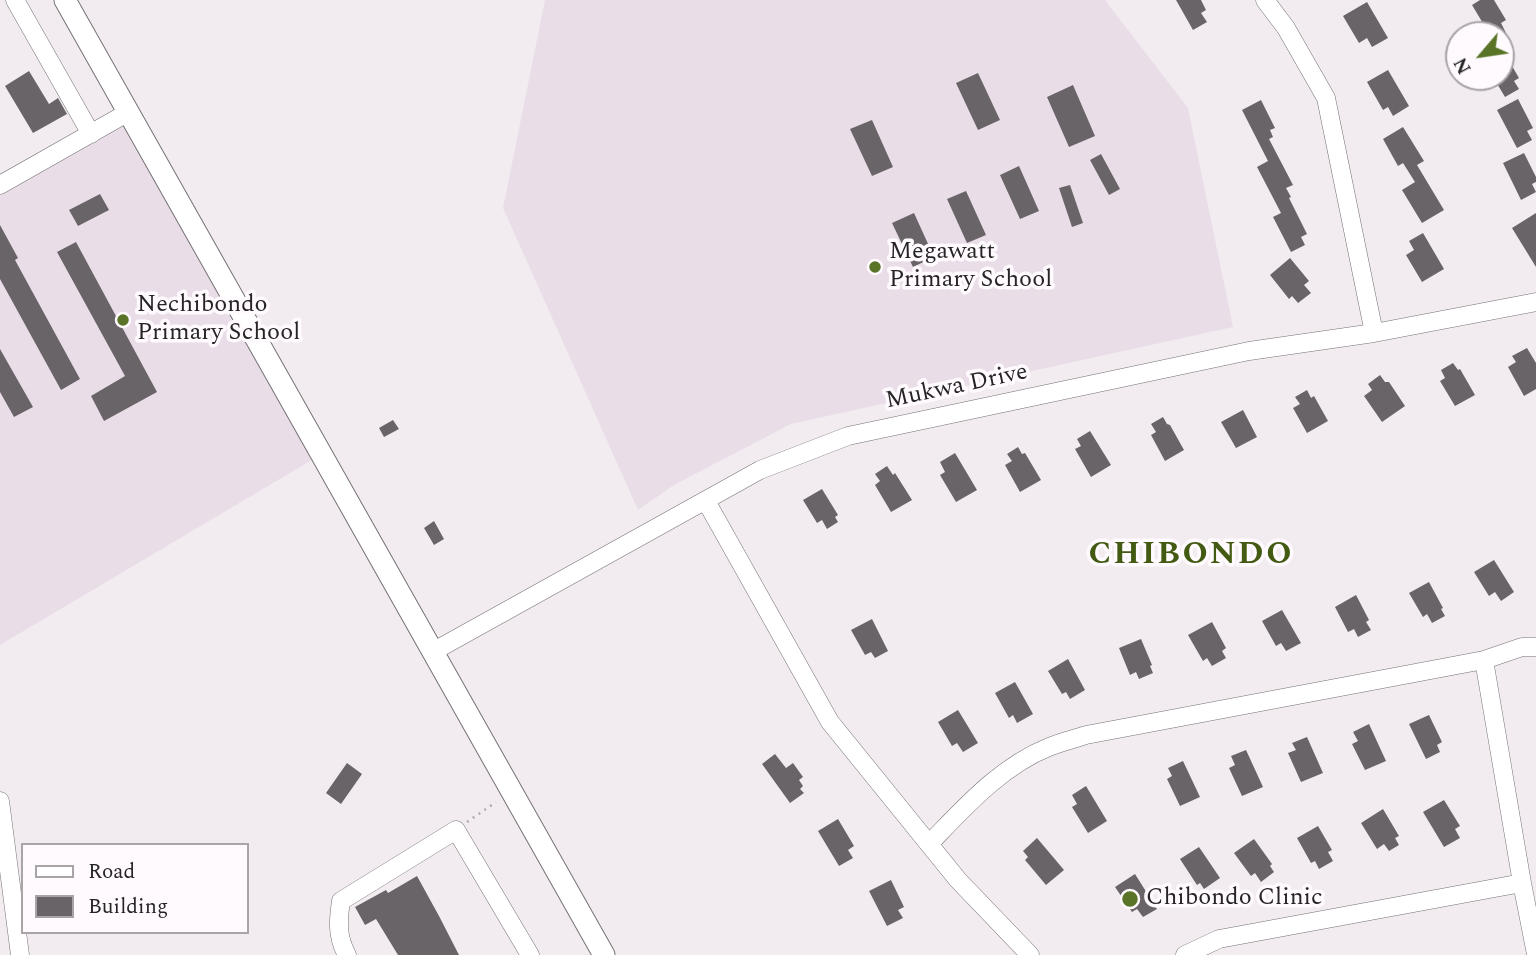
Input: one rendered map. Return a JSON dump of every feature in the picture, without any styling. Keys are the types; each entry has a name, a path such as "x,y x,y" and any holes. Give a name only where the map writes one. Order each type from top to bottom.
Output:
{"street":[{"path":"15,0 91,134"},
{"path":"65,0 604,955"},
{"path":"1265,0 1286,28 1326,98 1374,334"},
{"path":"0,185 128,113"},
{"name":"Mukwa Drive","path":"434,651 760,470 848,436 1249,351 1374,334 1536,302"},
{"path":"706,501 830,722 958,880 1030,955"},
{"path":"929,844 973,799 1015,767 1047,748 1086,735 1484,660 1522,647 1536,647"},
{"path":"1484,660 1521,883 1536,954"},
{"path":"0,801 20,955"},
{"path":"347,955 340,942 338,922 341,901 456,830 530,955"},
{"path":"1185,955 1219,939 1521,883"}],"path":[{"path":"456,830 512,790"}],"shaded area":[{"name":"Megawatt Primary School","path":"545,0 1105,0 1188,108 1233,327 791,424 674,485 638,510 503,208"},
{"name":"Nechibondo Primary School","path":"127,113 322,454 0,645 0,185"}],"building":[{"path":"1176,0 1201,0 1206,10 1201,13 1207,22 1193,30"},
{"path":"1480,0 1494,0 1506,20 1482,21 1472,5"},
{"path":"1367,2 1388,38 1372,47 1367,38 1359,43 1343,16"},
{"path":"1388,70 1409,106 1393,116 1388,107 1383,110 1367,82"},
{"path":"29,71 49,104 58,98 67,114 33,133 5,86"},
{"path":"978,73 1000,120 978,130 956,83"},
{"path":"1515,83 1519,89 1505,97 1501,91 1515,91"},
{"path":"1073,85 1095,136 1069,147 1047,97"},
{"path":"1518,99 1533,128 1527,131 1532,140 1517,148 1497,110"},
{"path":"1261,100 1275,128 1270,130 1273,137 1269,139 1293,185 1286,188 1291,197 1289,198 1307,234 1301,237 1305,245 1291,252 1273,217 1281,213 1257,167 1268,161 1242,110"},
{"path":"872,120 893,167 872,176 850,129"},
{"path":"1403,127 1424,161 1417,165 1444,210 1422,223 1402,190 1415,182 1403,163 1398,166 1383,139"},
{"path":"1524,153 1536,177 1536,182 1532,184 1536,192 1521,200 1503,163"},
{"path":"1101,154 1120,189 1109,195 1090,160"},
{"path":"1019,166 1039,211 1020,219 1000,175"},
{"path":"1070,185 1083,223 1072,227 1059,188"},
{"path":"966,191 986,235 967,243 947,199"},
{"path":"100,194 109,210 78,226 69,210"},
{"path":"914,213 934,257 913,267 892,223"},
{"path":"1536,213 1536,267 1512,228"},
{"path":"0,225 18,258 15,260 80,379 61,390 0,279"},
{"path":"1423,233 1444,269 1422,282 1406,255 1414,250 1409,241"},
{"path":"76,242 157,392 104,421 91,396 125,376 57,252"},
{"path":"1290,258 1309,281 1304,285 1311,293 1298,303 1292,296 1289,299 1270,275"},
{"path":"1527,348 1536,363 1536,389 1524,396 1508,367 1516,362 1512,356"},
{"path":"0,349 33,407 14,417 0,392"},
{"path":"1453,363 1460,369 1475,395 1455,406 1440,381 1445,378 1441,370"},
{"path":"1380,375 1385,382 1389,382 1405,406 1382,422 1364,396 1372,390 1368,384"},
{"path":"1307,390 1311,398 1314,396 1328,421 1307,433 1293,408 1300,404 1295,397"},
{"path":"1243,410 1257,437 1236,448 1221,422"},
{"path":"1163,417 1184,450 1165,461 1151,435 1156,432 1151,424"},
{"path":"393,420 399,429 384,437 379,428"},
{"path":"1090,431 1111,465 1091,477 1075,449 1081,446 1077,439"},
{"path":"1018,447 1022,454 1025,453 1041,480 1020,492 1005,465 1012,461 1007,454"},
{"path":"955,453 977,490 956,502 940,475 945,472 940,462"},
{"path":"887,466 893,475 895,473 912,500 891,512 875,485 880,481 875,474"},
{"path":"822,489 838,515 835,517 838,522 827,529 822,520 817,523 803,500"},
{"path":"434,521 444,539 434,545 424,528"},
{"path":"1494,560 1514,592 1501,601 1495,592 1489,596 1474,572"},
{"path":"1429,582 1445,616 1432,623 1427,614 1423,617 1409,593"},
{"path":"1356,595 1369,620 1366,622 1371,630 1358,637 1354,629 1348,632 1335,607"},
{"path":"1282,610 1301,643 1286,651 1281,643 1276,646 1262,621"},
{"path":"872,619 888,651 875,658 871,652 865,655 851,630"},
{"path":"1212,622 1226,648 1222,651 1226,658 1212,666 1207,658 1203,661 1188,635"},
{"path":"1141,639 1153,673 1139,679 1136,672 1130,675 1119,648"},
{"path":"1068,659 1085,690 1070,699 1066,692 1062,694 1048,671"},
{"path":"1015,682 1033,714 1017,723 1013,715 1009,718 995,693"},
{"path":"958,710 978,743 963,752 957,743 952,746 938,722"},
{"path":"1429,715 1442,742 1437,745 1440,752 1426,759 1409,724"},
{"path":"1369,724 1386,761 1365,770 1352,744 1358,741 1353,732"},
{"path":"1307,737 1323,773 1301,782 1288,753 1296,750 1292,743"},
{"path":"1246,750 1263,787 1242,796 1229,768 1235,765 1231,756"},
{"path":"775,754 786,768 793,763 803,777 799,780 803,786 800,789 804,793 790,803 762,764"},
{"path":"1183,761 1200,797 1180,806 1167,779 1172,776 1168,768"},
{"path":"347,763 362,774 341,804 326,793"},
{"path":"1086,786 1107,821 1088,833 1072,807 1077,804 1072,795"},
{"path":"1444,800 1460,826 1455,829 1460,838 1444,847 1423,812"},
{"path":"1383,809 1399,836 1395,838 1399,845 1389,851 1384,844 1377,849 1361,823"},
{"path":"838,819 854,846 848,850 853,858 839,866 818,831"},
{"path":"1318,826 1332,850 1328,852 1333,861 1319,869 1315,861 1311,863 1297,838"},
{"path":"1037,838 1064,870 1046,885 1025,860 1028,857 1023,851"},
{"path":"1254,839 1272,864 1270,866 1274,872 1261,882 1255,873 1251,876 1234,853"},
{"path":"1199,847 1220,878 1204,889 1200,883 1197,885 1180,859"},
{"path":"1135,874 1157,909 1143,917 1137,909 1132,912 1115,887"},
{"path":"417,876 459,955 398,955 376,919 365,925 355,907 386,890 388,893"},
{"path":"891,880 904,907 898,910 903,918 887,926 869,891"}],"place":[{"name":"Megawatt Primary School","path":"875,267"},
{"name":"Nechibondo Primary School","path":"123,320"},
{"name":"Chibondo Clinic","path":"1130,899"}],"district":[{"name":"CHIBONDO","path":"1191,557"}]}
